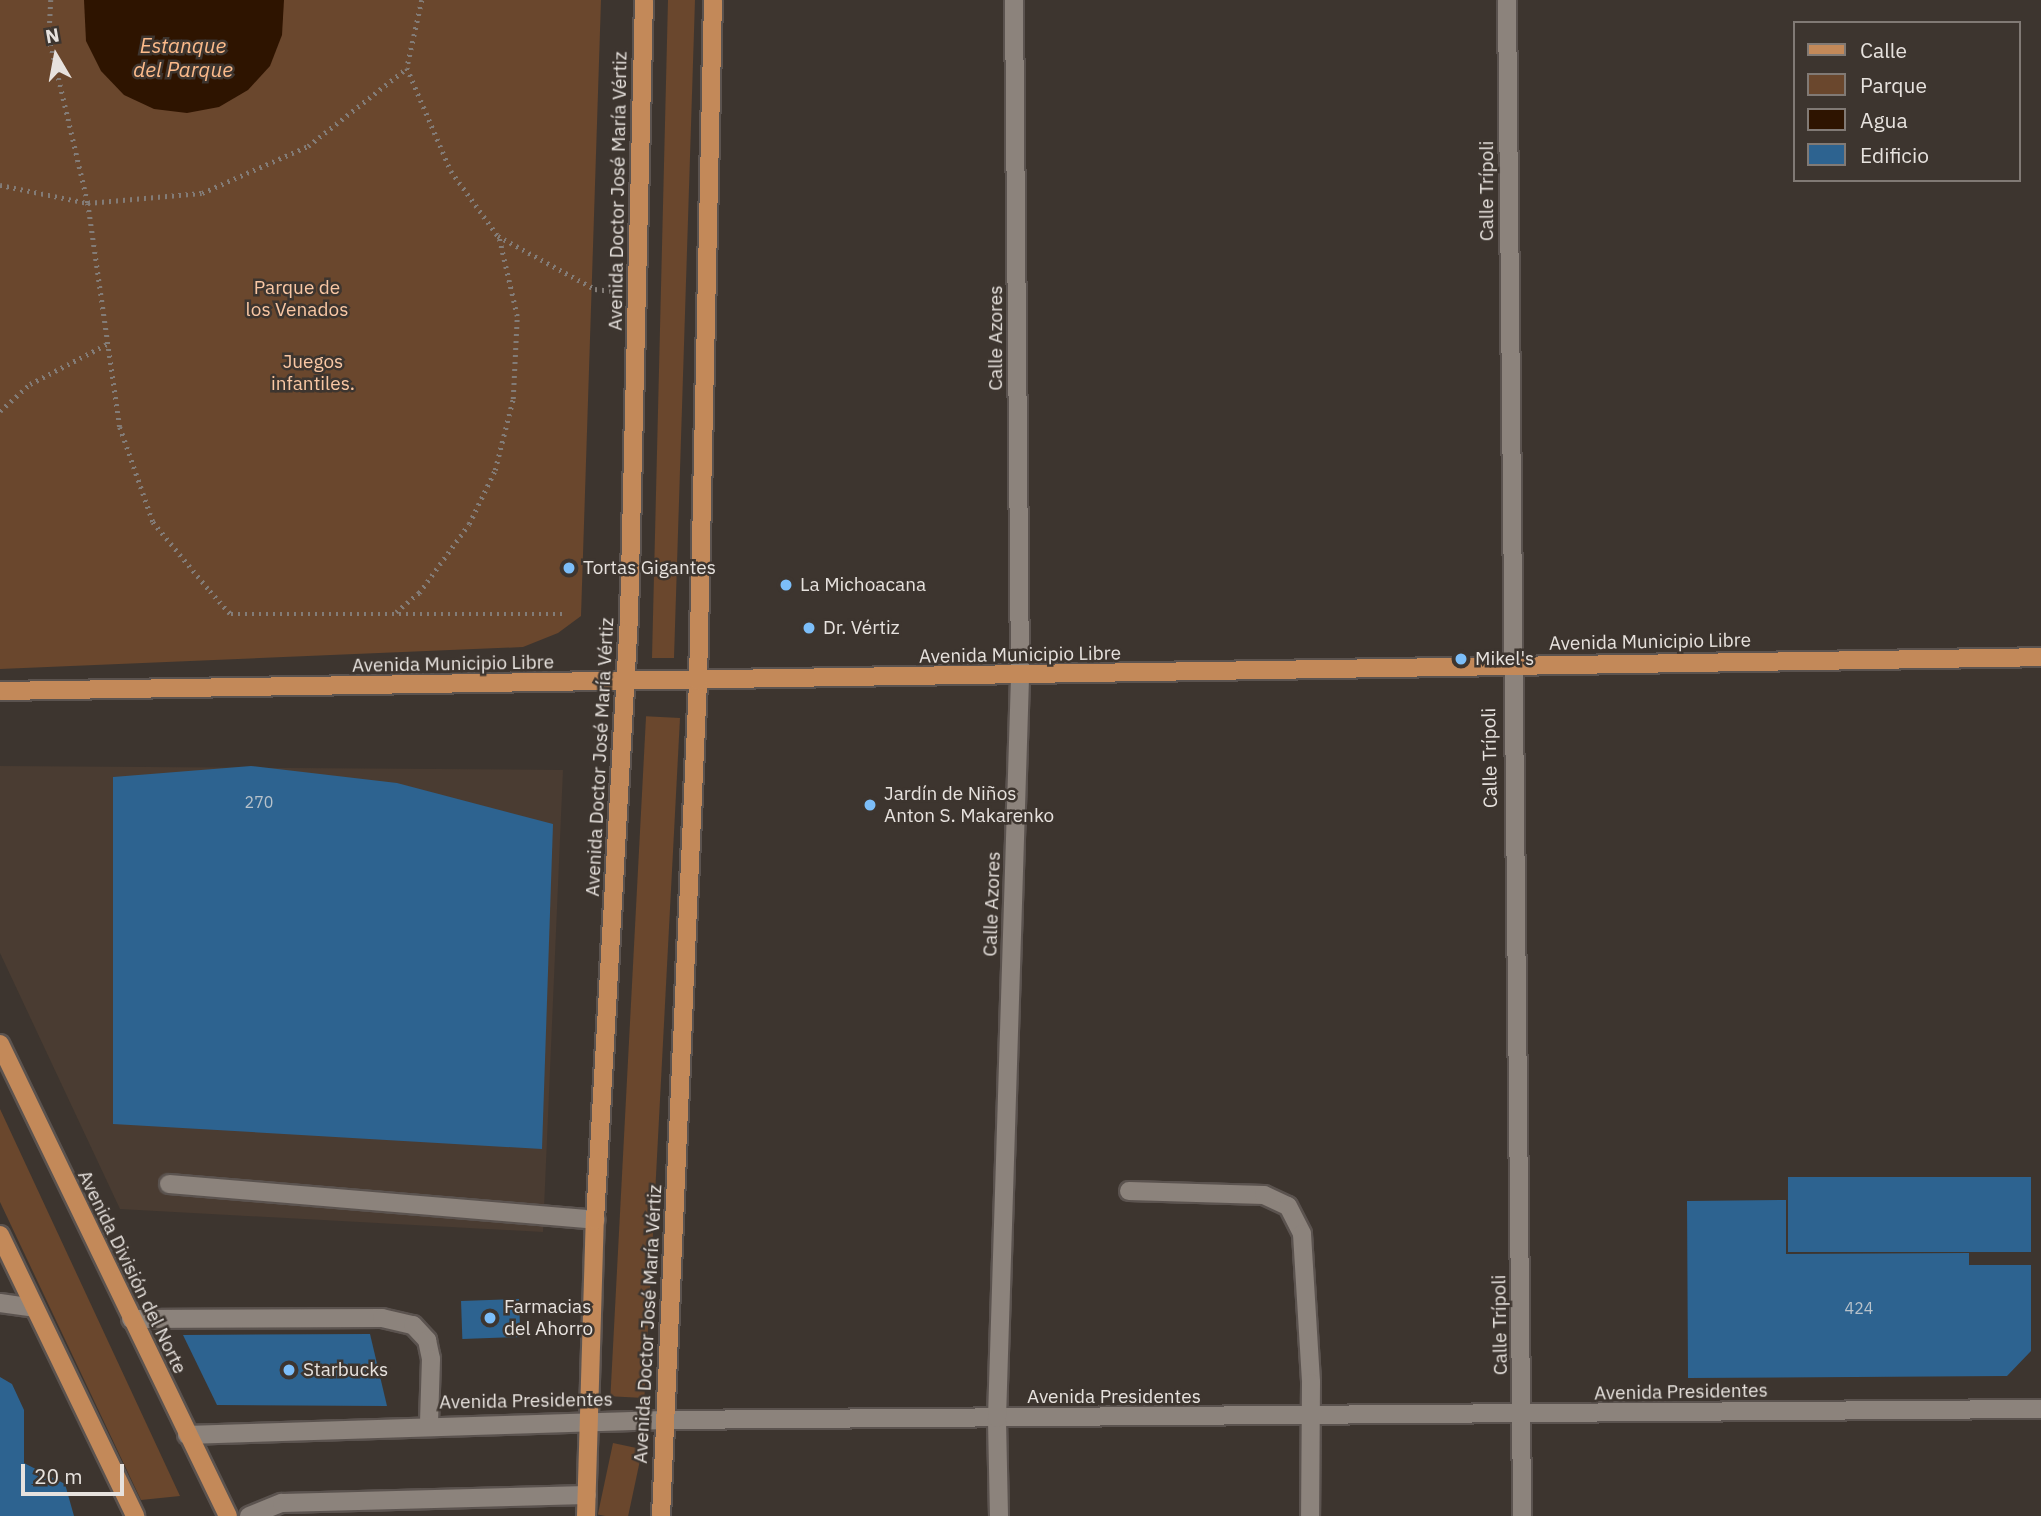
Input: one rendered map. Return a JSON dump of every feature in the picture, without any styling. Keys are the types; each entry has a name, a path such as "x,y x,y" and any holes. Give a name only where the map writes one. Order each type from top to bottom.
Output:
{"main road":[{"name":"Avenida Doctor José María Vértiz","path":"586,1516 595,1220 626,683 644,0"},
{"name":"Avenida Doctor José María Vértiz","path":"661,1516 698,681 713,0"},
{"name":"Avenida Municipio Libre","path":"0,691 626,683 2041,657"},
{"name":"Avenida División del Norte","path":"0,1044 228,1516"},
{"path":"0,1235 135,1516"}],"street":[{"name":"Calle Azores","path":"999,1516 997,1418 1020,676 1014,0"},
{"name":"Calle Trípoli","path":"1507,0 1510,665 1522,1516"},
{"path":"169,1184 595,1220"},
{"path":"1129,1191 1264,1195 1288,1206 1302,1234 1312,1418 1310,1516"},
{"path":"0,1303 35,1308"},
{"path":"131,1319 382,1318 413,1325 427,1340 431,1359 429,1424"},
{"name":"Avenida Presidentes","path":"187,1435 429,1424 589,1421 1312,1418 2041,1409"},
{"path":"249,1516 282,1503 587,1495"}],"path":[{"path":"51,0 49,37 88,203 120,427 153,522 231,614 562,614"},
{"path":"396,612 419,593 469,524 495,470 513,399 517,316 498,236 451,171 407,68 422,0"},
{"path":"0,185 88,203 202,193 308,146 407,68"},
{"path":"498,236 595,289 637,294"},
{"path":"0,411 30,384 109,343"}],"shaded area":[{"path":"0,766 563,770 543,1232 120,1209 0,953"}],"green space":[{"name":"Parque de los Venados","path":"0,0 601,0 581,616 558,633 523,647 0,669"},
{"path":"668,0 695,0 674,658 652,658"},
{"path":"646,716 680,718 644,1398 610,1396"},
{"path":"0,1109 180,1496 141,1500 0,1202"},
{"path":"613,1443 642,1449 628,1516 598,1514"}],"water":[{"name":"Estanque del Parque","path":"84,0 284,0 282,35 270,66 248,90 219,107 187,113 154,109 124,95 101,71 86,41"}],"building":[{"path":"251,766 397,783 553,824 542,1149 113,1124 113,777"},
{"path":"1788,1177 2031,1177 2031,1252 1788,1252"},
{"path":"1786,1200 1786,1254 1969,1253 1969,1265 2031,1265 2031,1351 2007,1376 1688,1378 1687,1201"},
{"name":"Farmacias del Ahorro","path":"519,1299 520,1337 462,1339 461,1301"},
{"name":"Starbucks","path":"370,1334 387,1406 217,1405 183,1335"},
{"path":"0,1377 12,1384 24,1410 24,1463 65,1484 74,1516 0,1516"}],"place":[{"name":"Tortas Gigantes","path":"569,568"},
{"name":"La Michoacana","path":"786,585"},
{"name":"Dr. Vértiz","path":"809,628"},
{"name":"Mikel's","path":"1461,659"},
{"name":"Jardín de Niños Anton S. Makarenko","path":"870,805"},
{"name":"Farmacias del Ahorro","path":"490,1318"},
{"name":"Starbucks","path":"289,1370"}],"park label":[{"name":"Juegos infantiles.","path":"313,373"}]}
